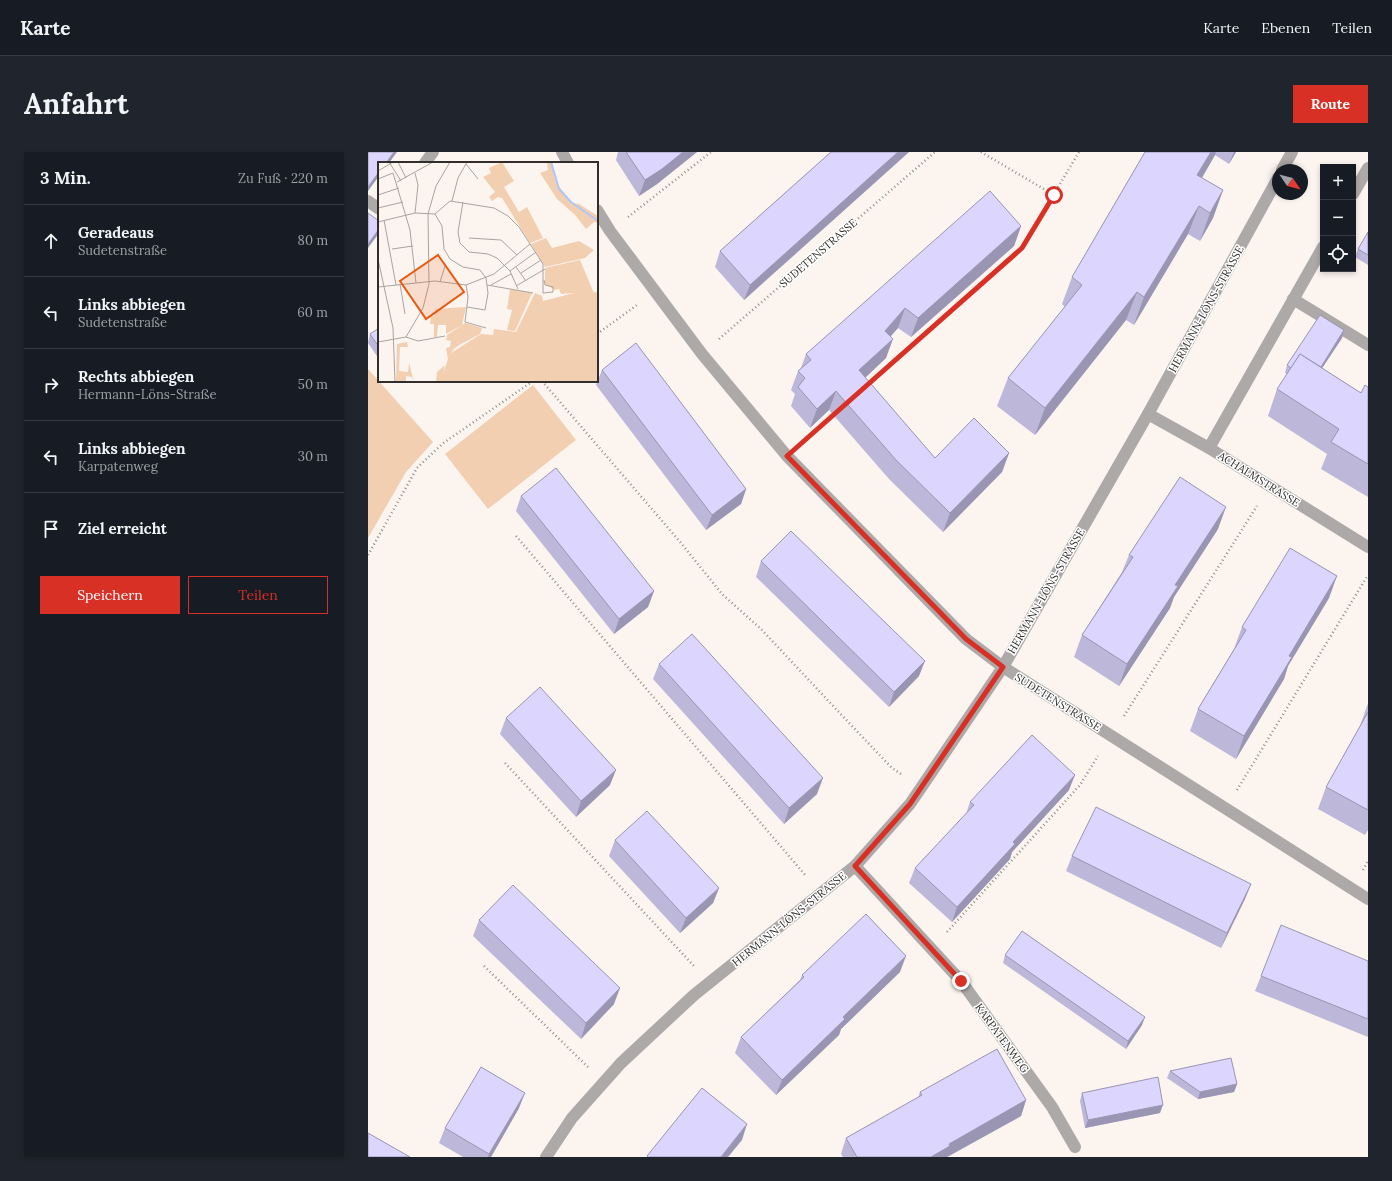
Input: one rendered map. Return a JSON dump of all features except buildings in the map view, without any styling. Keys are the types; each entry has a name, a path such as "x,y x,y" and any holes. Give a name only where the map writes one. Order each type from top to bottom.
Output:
{"street":[{"path":"426,162 433,152"},
{"path":"562,152 567,162"},
{"path":"1285,164 1292,152"},
{"path":"1356,191 1364,184 1368,168"},
{"name":"HERMANN-LÖNS-STRASSE","path":"546,1157 572,1118 621,1063 694,995 855,866 910,804 1003,667 1148,414 1272,189"},
{"path":"368,201 378,208"},
{"name":"SUDETENSTRASSE","path":"598,212 610,231 702,354 787,456 966,639 1003,667 1368,900"},
{"path":"1209,448 1320,252"},
{"path":"1293,299 1368,345"},
{"name":"ACHALMSTRASSE","path":"1148,414 1209,448 1368,547"},
{"name":"KARPATENWEG","path":"855,866 961,981 1052,1107 1075,1148"}],"path":[{"path":"610,231 711,152"},
{"name":"SUDETENSTRASSE","path":"702,354 935,152"},
{"path":"982,152 1054,195"},
{"path":"863,388 1022,248 1079,152"},
{"path":"598,333 655,291"},
{"path":"368,555 417,468 442,444 532,382"},
{"path":"543,382 681,543 722,594 761,629 892,768 921,788"},
{"path":"787,456 840,409"},
{"path":"932,949 1080,784 1270,486"},
{"path":"516,536 821,893"},
{"path":"1226,809 1368,575"},
{"path":"505,763 709,983"},
{"path":"484,966 605,1082"}],"shaded area":[{"path":"368,369 433,442 406,472 368,538"},
{"path":"533,385 576,440 488,509 445,454"}],"route":[{"path":"961,981 855,866 910,804 1003,667 966,639 787,456 1022,248 1054,195"}]}
